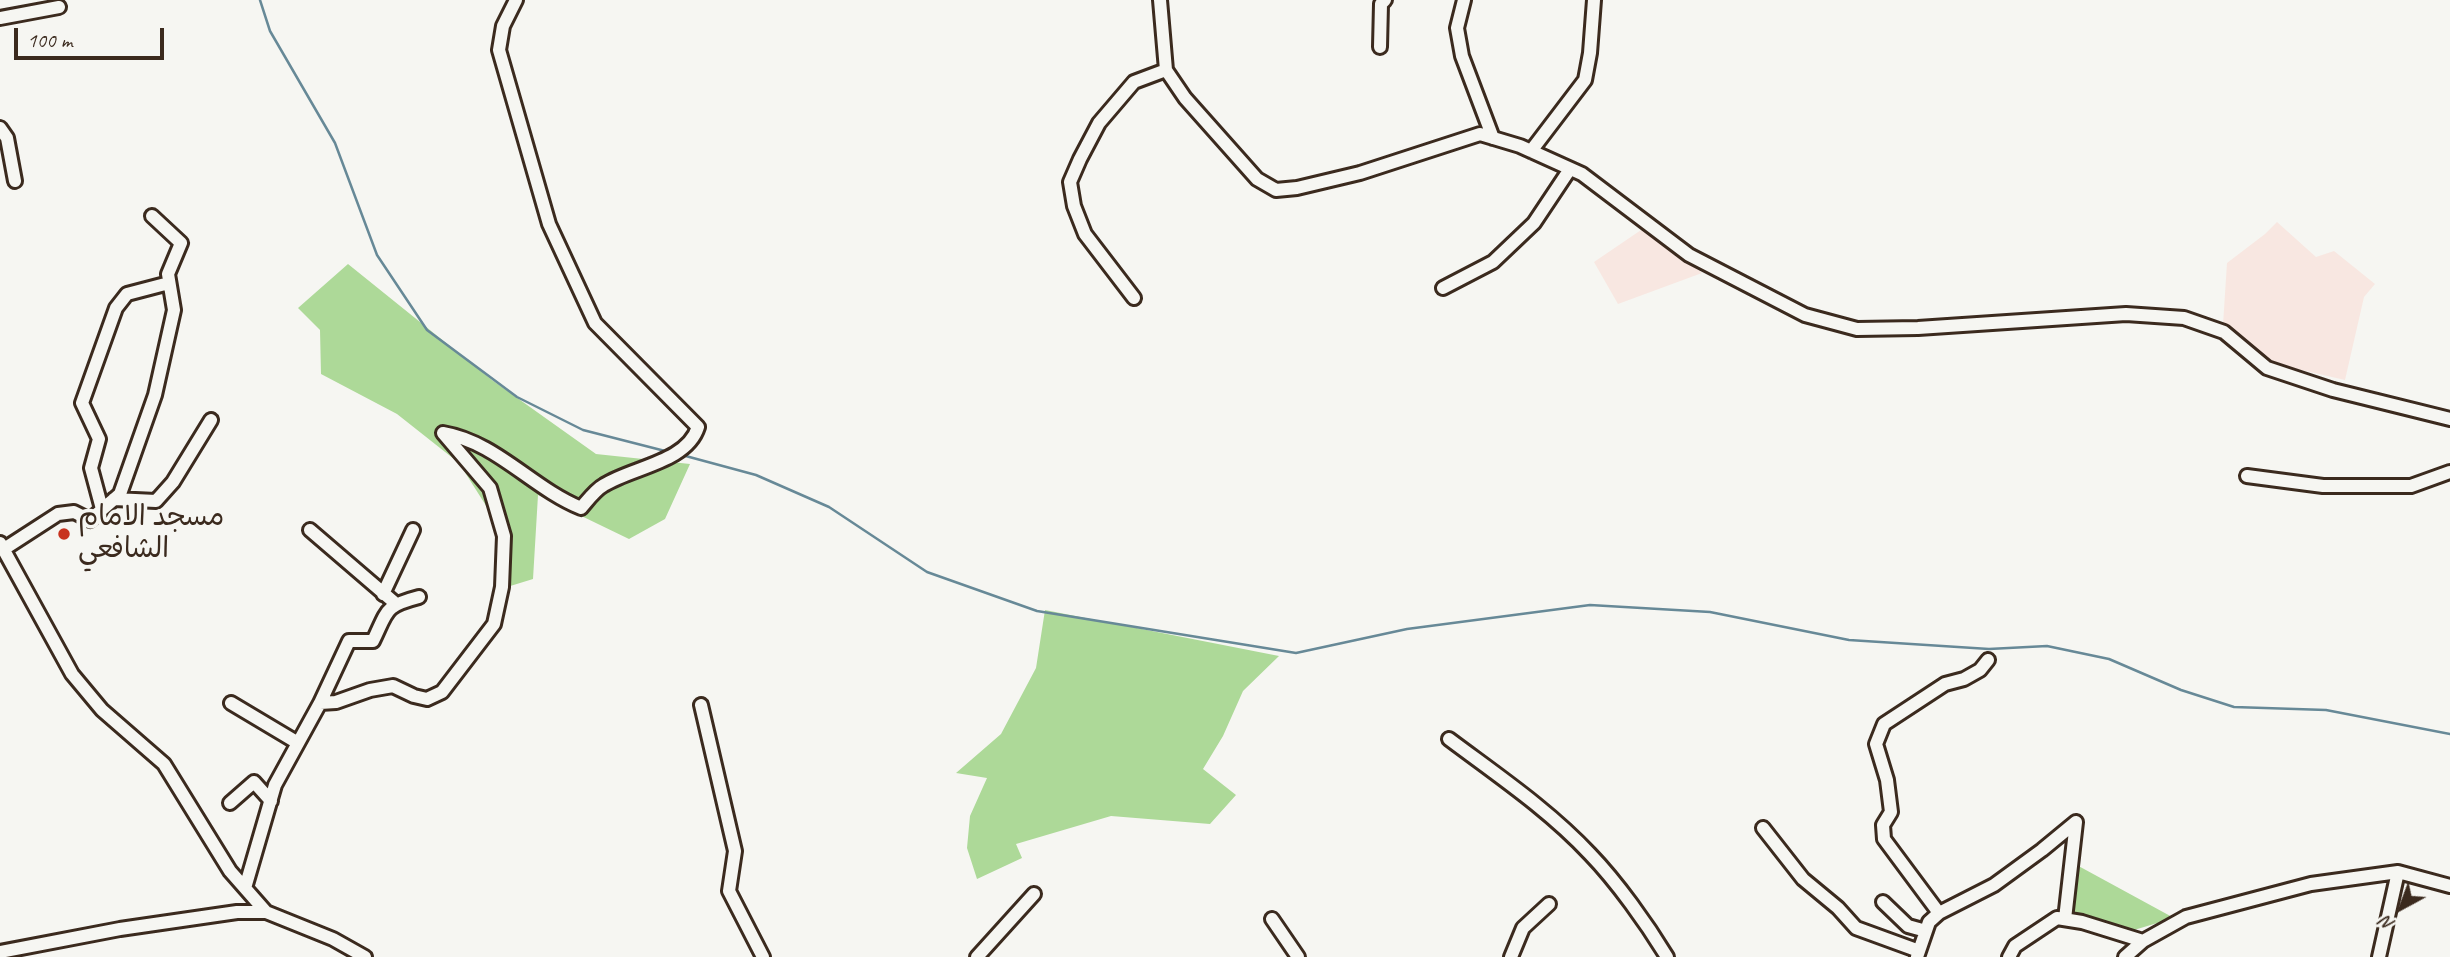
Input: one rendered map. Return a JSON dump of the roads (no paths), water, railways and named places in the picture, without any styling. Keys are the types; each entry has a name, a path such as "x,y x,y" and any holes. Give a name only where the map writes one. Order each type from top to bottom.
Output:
{"street":[{"path":"320,704 393,686 427,699 442,692 494,624 502,587 503,536 490,488 443,433 461,436 509,461 564,501 580,508 601,486 632,470 676,454 694,440 698,428 595,323 549,224 499,50 503,26 516,0"},
{"path":"1160,0 1166,69 1185,98 1242,163 1257,179 1276,190 1297,188 1360,173 1480,134 1531,151 1582,174 1689,255 1805,315 1857,329 1918,328 2126,314 2184,318 2224,332 2267,368 2333,390 2450,419"},
{"path":"1380,47 1381,4 1385,0"},
{"path":"1464,0 1457,28 1462,56 1493,138"},
{"path":"1531,151 1585,80 1594,0"},
{"path":"0,18 59,7"},
{"path":"1133,298 1085,234 1074,206 1070,182 1100,123 1134,82 1166,69"},
{"path":"0,128 6,138 15,181"},
{"path":"1443,288 1493,262 1534,223 1570,169"},
{"path":"152,216 181,243 168,274 174,310 155,396 120,494 90,520 74,512 58,514 2,546 72,674 102,710 164,764 230,871 267,912"},
{"path":"102,509 91,468 99,439 82,403 116,307 127,294 169,284"},
{"path":"114,499 156,501 173,482 211,420"},
{"path":"2247,476 2323,486 2411,486 2450,472"},
{"path":"310,530 395,603"},
{"path":"383,594 413,530"},
{"path":"246,888 275,785 320,704 349,641 373,640 389,608 395,603 419,597"},
{"path":"1939,913 1884,839 1883,825 1891,812 1887,780 1876,744 1884,724 1945,684 1964,679 1980,670 1988,660"},
{"path":"231,703 298,743"},
{"path":"701,705 735,851 729,891 763,957"},
{"path":"1449,739 1534,803 1591,854 1653,934 1667,957"},
{"path":"230,803 254,782 271,801"},
{"path":"1763,828 1803,879 1838,908 1856,928 1918,954 1928,922 1939,913 1994,885 2076,822 2065,919"},
{"path":"2379,957 2398,872"},
{"path":"2125,957 2143,940 2186,917 2311,884 2398,872 2450,886"},
{"path":"977,957 1034,894"},
{"path":"1883,902 1909,926 1926,931"},
{"path":"1511,957 1523,928 1549,904"},
{"path":"0,952 120,929 237,912 267,912 332,939 365,957"},
{"path":"2009,957 2015,946 2057,918 2143,940"},
{"path":"1272,919 1298,957"},
{"path":"38,957 45,944"}],"waterway":[{"path":"260,0 270,31 335,143 377,255 427,330 517,397 583,430 669,452"},
{"path":"682,455 756,475 829,507 927,572 1037,611 1296,653 1407,629 1590,605 1710,612 1849,640 1989,649 2047,646 2109,659 2181,690 2234,707 2326,710 2450,734"}],"place":[{"name":"مسجد الامام الشافعي","path":"64,534"}]}
